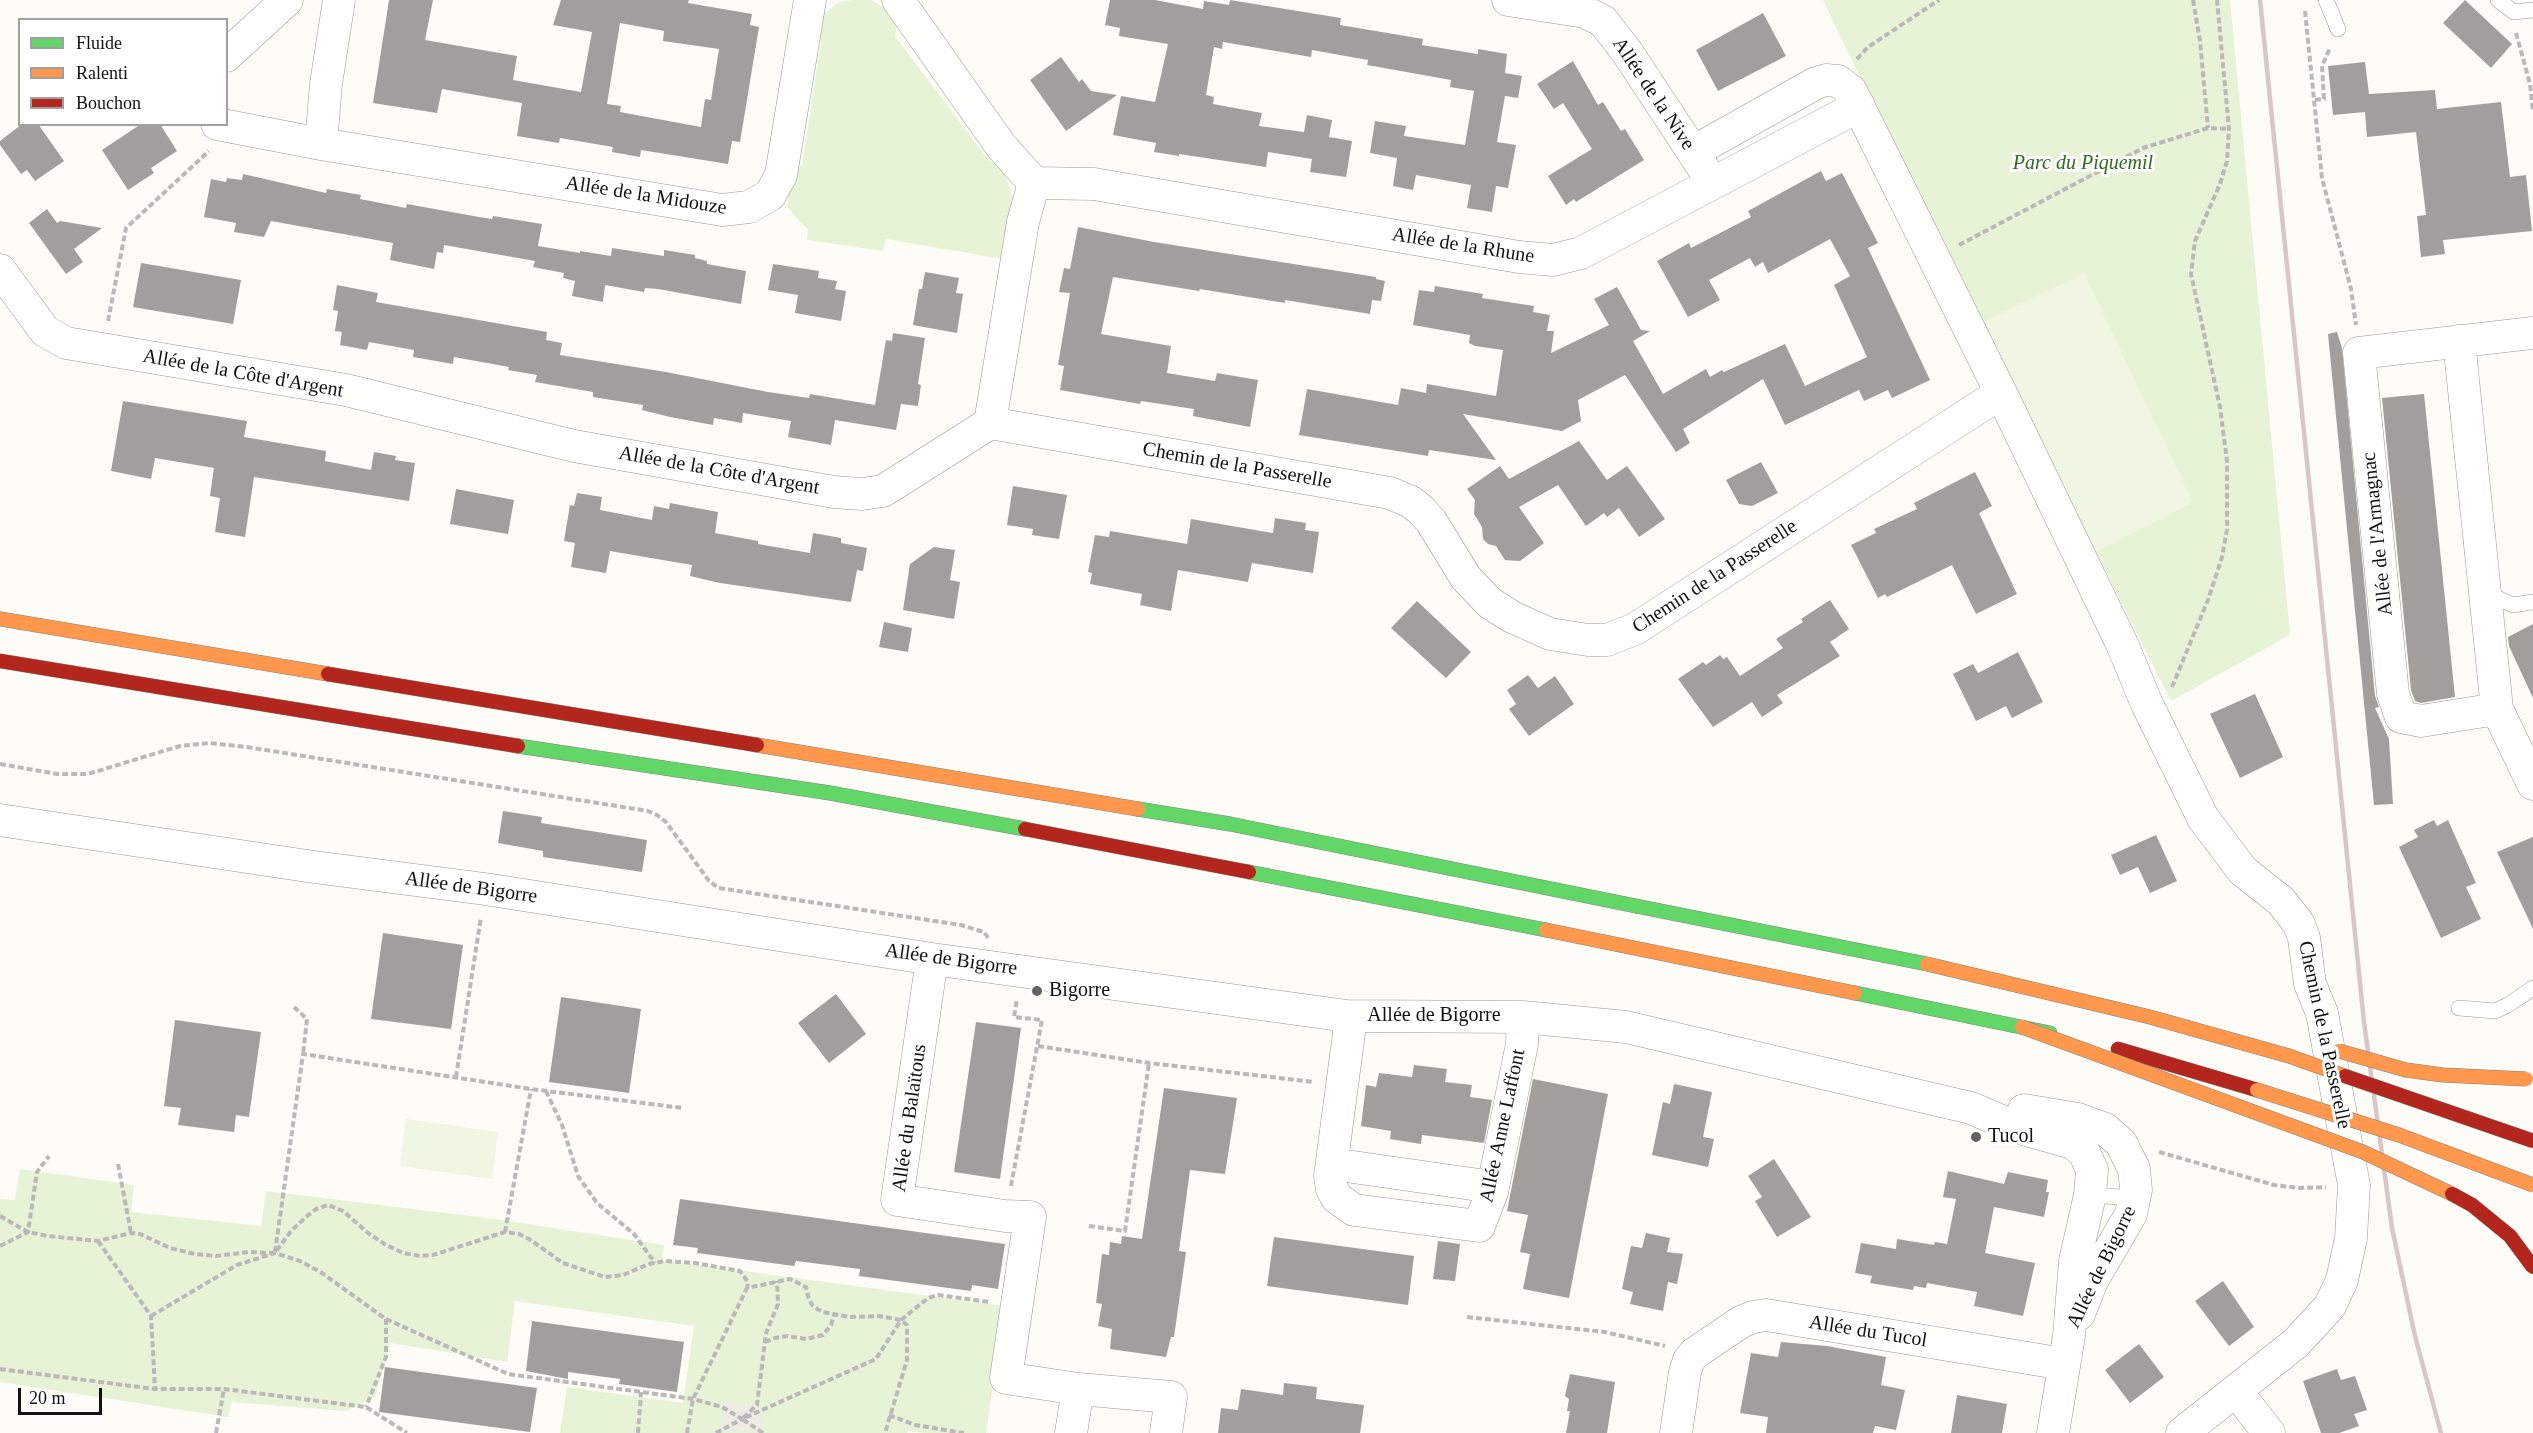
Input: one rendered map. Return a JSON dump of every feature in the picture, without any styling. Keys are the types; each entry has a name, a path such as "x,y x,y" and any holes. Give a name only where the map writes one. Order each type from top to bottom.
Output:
{"highway":[{"path":"0,619 1230,824 1953,969 2186,1012"},
{"path":"0,661 445,735 830,793 1404,900 1618,943 2141,1054 2399,1135 2533,1185"},
{"path":"1953,969 2150,1017 2289,1056 2533,1141"},
{"path":"2022,1027 2363,1152 2433,1183 2472,1205 2502,1230 2533,1268"},
{"path":"2309,1041 2406,1070 2443,1075 2533,1080"}],"street":[{"path":"228,54 287,0"},
{"path":"321,144 326,84 339,0"},
{"name":"Allée de la Midouze","path":"224,126 722,210 749,207 770,195 781,175 810,0"},
{"path":"898,0 1001,146 1034,183 1023,222 990,423"},
{"name":"Allée de la Nive","path":"1508,0 1584,6 1603,21 1621,44 1714,185"},
{"path":"1693,152 1816,83 1826,80 1851,94"},
{"name":"Allée de la Rhune","path":"1034,183 1094,184 1507,255 1553,260 1581,253 1714,185 1851,94"},
{"name":"Chemin de la Passerelle","path":"1851,94 1934,255 2001,393 2122,644 2147,704 2192,797 2216,837 2243,871 2280,901 2299,924 2304,938 2310,984 2322,1013 2354,1185 2346,1265 2331,1306 2296,1343 2182,1433"},
{"name":"Allée de la Côte d'Argent","path":"0,270 45,331 66,343 346,390 574,446 834,492 862,494 883,491 990,423"},
{"path":"2359,353 2533,333"},
{"path":"2459,341 2498,709 2533,784"},
{"name":"Allée de l'Armagnac","path":"2359,353 2393,694 2401,717 2421,721 2498,709"},
{"name":"Chemin de la Passerelle","path":"990,423 1390,493 1411,502 1426,516 1466,578 1490,603 1512,617 1550,634 1598,640 1625,634 1635,629 2001,393"},
{"name":"Allée de Bigorre","path":"0,820 314,867 485,889 932,959 1347,1016 1523,1017 1626,1027 1971,1108 2013,1126 2066,1140 2079,1147 2089,1160 2092,1170 2090,1195 2075,1261 2066,1350"},
{"name":"Allée du Balaïtous","path":"932,959 897,1200 1005,1216 1030,1217 1017,1305"},
{"name":"Allée Anne Laffont","path":"1347,1016 1349,1033 1332,1164 1332,1189 1340,1202 1354,1210 1479,1226 1493,1187 1522,1044 1523,1017"},
{"name":"Allée de Bigorre","path":"1971,1108 1986,1106 2027,1110 2078,1119 2105,1129 2121,1143 2134,1170 2135,1198 2131,1214 2092,1281 2066,1350"},
{"path":"1332,1164 1493,1187"},
{"path":"1017,1305 1006,1378 1078,1389 1171,1397 1166,1433"},
{"name":"Allée du Tucol","path":"1695,1353 1741,1322 1766,1315 2066,1350"},
{"path":"2053,1433 2066,1350"},
{"path":"1676,1433 1685,1372 1695,1353"},
{"path":"1071,1433 1078,1389"},
{"path":"2236,1391 2269,1433"}],"lane":[{"path":"2326,0 2338,29"},
{"path":"2498,0 2514,12 2533,10"},
{"path":"2486,592 2513,605 2533,602"},
{"path":"2459,1008 2495,1011 2533,988"},
{"path":"2090,1195 2135,1198"}],"path":[{"path":"1851,94 1854,62 1868,47 1939,0"},
{"path":"2193,0 2200,41 2208,128"},
{"path":"2147,704 2166,695 2173,684 2208,600 2222,556 2227,529 2228,461 2220,407 2191,274 2195,241 2220,184 2227,161 2229,129 2217,0"},
{"path":"2304,0 2322,178 2351,289 2359,353"},
{"path":"2514,12 2517,39 2529,84 2533,111"},
{"path":"2315,100 2324,99 2322,66 2338,29"},
{"path":"103,350 126,228 213,147 219,126"},
{"path":"1934,255 1965,243 2144,148 2208,128 2229,129"},
{"path":"0,764 57,774 88,774 180,746 209,743 248,747 648,812 666,822 709,881 719,888 961,925 984,932 990,941 986,965"},
{"path":"456,1077 485,889"},
{"path":"1005,1216 1041,1020 1014,1017 1021,970"},
{"path":"275,1253 307,1019 294,1007"},
{"path":"1038,1046 1149,1063 1342,1085"},
{"path":"303,1054 531,1089 683,1108"},
{"path":"1089,1227 1125,1231 1149,1063"},
{"path":"505,1233 531,1089"},
{"path":"546,1091 562,1125 578,1176 597,1203 634,1234 655,1263"},
{"path":"2121,1143 2130,1138 2164,1155 2274,1185 2300,1188 2354,1185"},
{"path":"28,1232 37,1172 49,1156"},
{"path":"118,1164 131,1233"},
{"path":"151,1316 237,1265 275,1253 291,1231 307,1216 316,1209 328,1205 343,1211 386,1245 420,1256 432,1255 478,1239 505,1233 519,1234 563,1263 598,1275 623,1275 665,1261 695,1263 740,1271 748,1281 747,1288 693,1399 687,1433"},
{"path":"0,1215 28,1232 48,1236 98,1241 131,1233 140,1234 170,1248 195,1254 216,1256 264,1251 275,1253 300,1261 322,1273 386,1319 508,1374 693,1399 722,1407 763,1433"},
{"path":"0,1246 28,1232"},
{"path":"98,1241 151,1316 155,1389"},
{"path":"747,1288 790,1279 806,1287 809,1300 822,1312 834,1316 879,1316 901,1320 907,1325 907,1360 885,1433"},
{"path":"742,1419 757,1405 768,1327 778,1304 777,1281"},
{"path":"716,1433 876,1359 901,1320 928,1298 938,1295 1017,1305"},
{"path":"765,1343 775,1338 788,1336 806,1339 823,1335 831,1325 834,1316"},
{"path":"1467,1317 1605,1332 1695,1353"},
{"path":"366,1407 386,1357 386,1319"},
{"path":"0,1369 155,1389 224,1389 366,1407 407,1433"},
{"path":"216,1433 224,1389"},
{"path":"638,1433 641,1392"},
{"path":"890,1415 915,1425 964,1433"}],"green space":[{"path":"872,0 885,9 897,25 895,36 989,161 1001,162 1013,199 1003,259 886,239 883,251 807,240 808,230 787,207 792,171 802,165 821,42 815,33 821,16 839,2"},
{"name":"Parc du Piquemil","path":"1823,0 2230,0 2290,635 2171,701 1899,159"},
{"path":"2084,273 2193,502 2096,552 1981,323"},
{"path":"406,1119 498,1132 492,1179 400,1166"},
{"path":"20,1169 134,1185 131,1212 261,1226 266,1191 495,1219 664,1245 662,1260 1004,1306 986,1433 908,1431 907,1433 560,1433 567,1387 683,1403 694,1326 515,1301 507,1362 390,1343 375,1397 345,1411 231,1402 228,1417 0,1382 0,1199 15,1200"}],"shaded area":[{"path":"723,1402 763,1406 760,1433 720,1431"}],"building":[{"path":"389,0 433,0 425,40 517,56 513,80 581,92 592,32 553,25 561,0 689,0 688,3 752,14 750,25 759,27 740,142 732,141 728,164 641,150 640,157 612,152 613,147 560,138 559,143 517,136 522,103 442,89 437,113 373,103","holes":["620,23 664,31 663,41 719,49 711,100 705,99 701,127 620,112 621,106 607,104"]},
{"path":"1110,0 1155,0 1203,9 1204,1 1229,5 1230,0 1341,18 1340,25 1423,39 1422,45 1478,54 1478,49 1507,54 1505,73 1522,76 1518,98 1505,96 1497,142 1516,145 1508,188 1496,186 1492,212 1467,208 1471,185 1416,175 1413,190 1393,186 1397,158 1370,153 1375,121 1406,126 1404,136 1465,145 1474,91 1450,87 1451,80 1367,65 1368,60 1312,50 1311,57 1223,42 1222,49 1214,47 1206,95 1214,97 1213,104 1262,113 1259,126 1304,132 1307,115 1332,120 1329,137 1352,141 1346,177 1310,172 1312,159 1268,152 1266,167 1154,152 1156,143 1113,135 1121,96 1155,102 1168,44 1119,36 1120,28 1105,25"},
{"path":"2465,0 2512,44 2491,68 2443,23"},
{"path":"1763,13 1786,56 1718,91 1696,50"},
{"path":"1061,57 1079,82 1082,79 1091,91 1117,95 1066,131 1030,80"},
{"path":"1573,61 1598,105 1603,102 1621,131 1625,129 1644,160 1576,202 1574,199 1566,205 1548,176 1592,149 1563,103 1554,109 1537,84"},
{"path":"2365,62 2369,94 2435,90 2437,109 2501,102 2510,177 2526,175 2532,231 2443,240 2445,254 2421,257 2417,216 2426,215 2416,132 2367,137 2365,112 2333,115 2328,66"},
{"path":"19,126 39,126 64,161 35,181 27,170 21,174 0,145 0,141"},
{"path":"138,126 161,126 177,151 151,168 154,173 128,190 102,150"},
{"path":"1821,171 1826,181 1842,173 1878,243 1868,248 1930,380 1892,398 1888,390 1864,401 1859,390 1785,425 1763,379 1683,429 1690,443 1676,452 1625,375 1578,400 1581,421 1562,431 1463,414 1496,460 1429,450 1428,456 1299,435 1307,389 1398,405 1401,388 1426,393 1427,384 1496,396 1503,350 1475,346 1469,343 1470,335 1413,325 1419,290 1434,292 1435,286 1483,294 1482,298 1534,306 1533,312 1550,315 1547,331 1554,331 1551,353 1609,325 1594,299 1617,287 1641,330 1650,331 1633,341 1663,394 1706,369 1710,377 1785,344 1805,386 1867,357 1834,285 1850,276 1830,239 1768,273 1763,262 1755,267 1750,258 1709,280 1720,300 1688,317 1657,261 1689,243 1691,248 1751,217 1748,211"},
{"path":"243,174 326,193 327,189 361,195 360,199 406,208 407,204 492,219 493,216 542,224 538,246 611,256 612,248 664,256 664,250 695,255 695,258 707,261 707,264 746,271 741,304 658,289 645,288 644,292 605,285 603,302 572,296 575,281 563,278 564,273 533,267 535,261 444,245 443,253 437,252 434,269 390,260 393,243 271,221 264,237 234,232 236,223 204,217 211,179 226,182 227,178 242,180"},
{"path":"47,209 57,223 60,221 102,228 74,249 83,262 66,274 29,223"},
{"path":"1078,227 1154,242 1376,277 1376,279 1385,281 1381,301 1372,300 1370,314 1113,277 1101,334 1171,346 1167,373 1215,381 1217,373 1258,380 1250,427 1193,416 1194,409 1141,401 1140,404 1060,390 1064,366 1058,365 1070,293 1059,292 1064,268 1070,269"},
{"path":"141,263 241,280 233,324 133,307"},
{"path":"773,264 819,271 818,278 837,281 835,289 846,291 841,321 795,313 798,295 768,290"},
{"path":"925,272 959,278 956,293 963,294 957,333 913,325 919,289 922,289"},
{"path":"337,285 378,293 376,302 547,332 546,340 562,343 560,355 666,372 768,392 809,398 810,394 875,405 886,340 892,341 893,333 925,338 918,384 921,385 918,406 901,404 896,430 835,420 831,445 788,437 791,421 743,413 742,423 714,418 713,425 670,417 642,410 643,405 593,397 593,392 535,382 537,375 508,370 509,367 454,357 453,364 413,357 414,350 369,342 367,350 340,345 342,332 335,331 338,311 333,310"},
{"path":"2337,332 2342,348 2375,696 2379,707 2375,708 2389,739 2393,804 2374,805 2328,334"},
{"path":"2424,394 2455,697 2421,703 2415,701 2411,690 2382,398"},
{"path":"123,401 247,421 244,437 326,451 325,461 371,470 374,452 396,456 395,460 415,463 409,501 254,477 245,537 215,532 220,498 210,496 214,468 155,458 151,479 111,471"},
{"path":"1579,441 1607,480 1627,466 1665,519 1639,537 1619,508 1607,517 1604,513 1586,526 1558,485 1519,507 1544,543 1520,561 1505,560 1496,546 1488,544 1483,539 1482,527 1474,514 1475,500 1467,489 1500,466 1509,479"},
{"path":"1761,462 1778,493 1752,506 1739,504 1726,480"},
{"path":"1975,472 1992,506 1979,513 2017,594 1976,614 1952,565 1887,597 1885,594 1878,598 1851,545 1876,533 1874,529 1917,509 1914,503"},
{"path":"1013,486 1067,495 1059,539 1032,535 1033,529 1007,525"},
{"path":"456,489 514,500 508,534 450,524"},
{"path":"577,493 602,497 600,510 652,520 654,506 669,509 670,503 718,512 715,533 758,541 758,544 810,553 813,533 841,538 841,543 867,548 863,571 857,570 851,602 720,583 690,576 692,565 610,551 606,573 571,567 575,543 564,541 570,505 574,506"},
{"path":"1275,518 1306,523 1305,530 1319,532 1313,573 1252,563 1248,582 1178,570 1171,611 1140,605 1142,594 1090,584 1092,573 1088,572 1095,535 1109,537 1110,531 1187,544 1191,519 1273,533"},
{"path":"934,547 955,550 950,580 960,582 954,619 903,610 910,564"},
{"path":"1830,600 1849,629 1830,642 1840,656 1777,695 1783,703 1762,717 1752,702 1713,727 1678,679 1703,662 1706,665 1720,655 1723,659 1727,657 1740,676 1783,648 1776,639 1803,622 1801,619"},
{"path":"1417,601 1471,652 1446,678 1391,628"},
{"path":"884,622 912,628 908,652 879,647"},
{"path":"2533,624 2533,698 2509,646 2508,637"},
{"path":"2018,652 2043,702 2012,718 2006,706 1976,721 1953,674 1973,664 1978,673"},
{"path":"1528,675 1538,688 1555,676 1574,704 1529,736 1509,709 1516,704 1507,690"},
{"path":"2255,694 2283,757 2240,778 2210,714"},
{"path":"503,811 542,817 541,823 647,840 642,872 543,857 543,851 498,843"},
{"path":"2434,820 2437,826 2448,820 2476,883 2466,887 2481,919 2441,938 2399,847 2418,837 2414,830"},
{"path":"2156,835 2177,881 2150,893 2138,867 2120,875 2111,855"},
{"path":"2533,837 2533,929 2497,852"},
{"path":"383,933 463,945 451,1029 371,1019"},
{"path":"836,994 866,1034 829,1063 798,1023"},
{"path":"561,997 641,1009 629,1093 549,1082"},
{"path":"175,1020 261,1032 249,1117 236,1115 234,1132 178,1125 181,1108 164,1106"},
{"path":"976,1022 1021,1028 1000,1179 954,1172"},
{"path":"1414,1065 1447,1069 1445,1082 1472,1085 1470,1097 1492,1100 1484,1143 1422,1135 1421,1144 1390,1139 1391,1131 1361,1126 1366,1085 1376,1087 1379,1073 1412,1077"},
{"path":"1533,1079 1608,1094 1569,1298 1523,1289 1530,1254 1520,1252 1528,1215 1507,1211"},
{"path":"1674,1084 1712,1092 1703,1137 1714,1139 1708,1167 1652,1155 1663,1102 1670,1104"},
{"path":"1164,1088 1237,1098 1225,1174 1190,1170 1179,1251 1186,1252 1174,1337 1171,1337 1166,1357 1110,1349 1112,1329 1098,1326 1102,1304 1096,1303 1102,1254 1109,1255 1110,1242 1121,1244 1122,1236 1142,1239"},
{"path":"1774,1159 1811,1217 1777,1237 1755,1201 1762,1197 1748,1176"},
{"path":"1948,1171 2004,1184 2008,1172 2048,1180 2046,1192 2049,1192 2044,1217 1994,1207 1985,1253 2035,1263 2023,1316 1974,1306 1977,1292 1927,1283 1926,1288 1914,1286 1913,1290 1870,1283 1872,1276 1855,1273 1861,1243 1896,1249 1897,1239 1934,1245 1935,1242 1947,1244 1956,1199 1943,1197"},
{"path":"680,1199 1005,1244 998,1289 972,1285 971,1291 859,1276 860,1269 796,1261 794,1266 697,1253 698,1248 673,1245"},
{"path":"1646,1233 1670,1238 1667,1252 1683,1254 1677,1284 1668,1282 1663,1311 1630,1304 1633,1292 1622,1289 1631,1246 1642,1248"},
{"path":"1274,1237 1414,1256 1408,1305 1267,1286"},
{"path":"1438,1241 1460,1244 1455,1281 1433,1279"},
{"path":"2223,1281 2254,1327 2229,1346 2195,1301"},
{"path":"532,1321 684,1342 677,1392 619,1384 620,1379 568,1372 568,1379 526,1371"},
{"path":"1781,1342 1827,1346 1886,1357 1881,1385 1905,1390 1896,1430 1875,1426 1873,1433 1766,1433 1768,1417 1740,1413 1751,1353 1778,1357"},
{"path":"2139,1344 2164,1377 2130,1403 2105,1370"},
{"path":"385,1367 537,1388 530,1432 379,1412"},
{"path":"2337,1369 2341,1380 2355,1376 2367,1410 2354,1414 2359,1426 2339,1433 2321,1433 2303,1381"},
{"path":"1570,1374 1615,1382 1607,1433 1566,1433 1570,1411 1567,1411 1569,1399 1565,1396"},
{"path":"1284,1383 1317,1387 1316,1399 1364,1405 1360,1433 1218,1433 1221,1408 1238,1410 1241,1389 1283,1395"},
{"path":"1957,1395 2007,1404 2002,1433 1951,1433"}],"railway":[{"path":"2260,0 2364,1022 2392,1228 2415,1336 2441,1433"}],"traffic: fast":[{"path":"518,746 830,793 1025,829"},
{"path":"1138,809 1230,824 1636,906"},
{"path":"1249,872 1546,930"},
{"path":"1636,906 1927,964"},
{"path":"1855,993 2050,1033"}],"traffic: slow":[{"path":"0,619 328,674"},
{"path":"757,745 1138,809"},
{"path":"1546,930 1855,993"},
{"path":"1927,964 2150,1017 2289,1056 2345,1076"},
{"path":"2022,1027 2363,1152 2452,1194"},
{"path":"2339,1051 2406,1070 2443,1075 2526,1079"},
{"path":"2257,1090 2399,1135 2533,1185"}],"traffic: jam":[{"path":"0,661 518,746"},
{"path":"328,674 757,745"},
{"path":"1025,829 1249,872"},
{"path":"2118,1049 2257,1090"},
{"path":"2345,1076 2533,1141"},
{"path":"2452,1194 2472,1205 2510,1236 2533,1267"}],"place":[{"name":"Bigorre","path":"1037,991"},
{"name":"Tucol","path":"1976,1137"}]}
